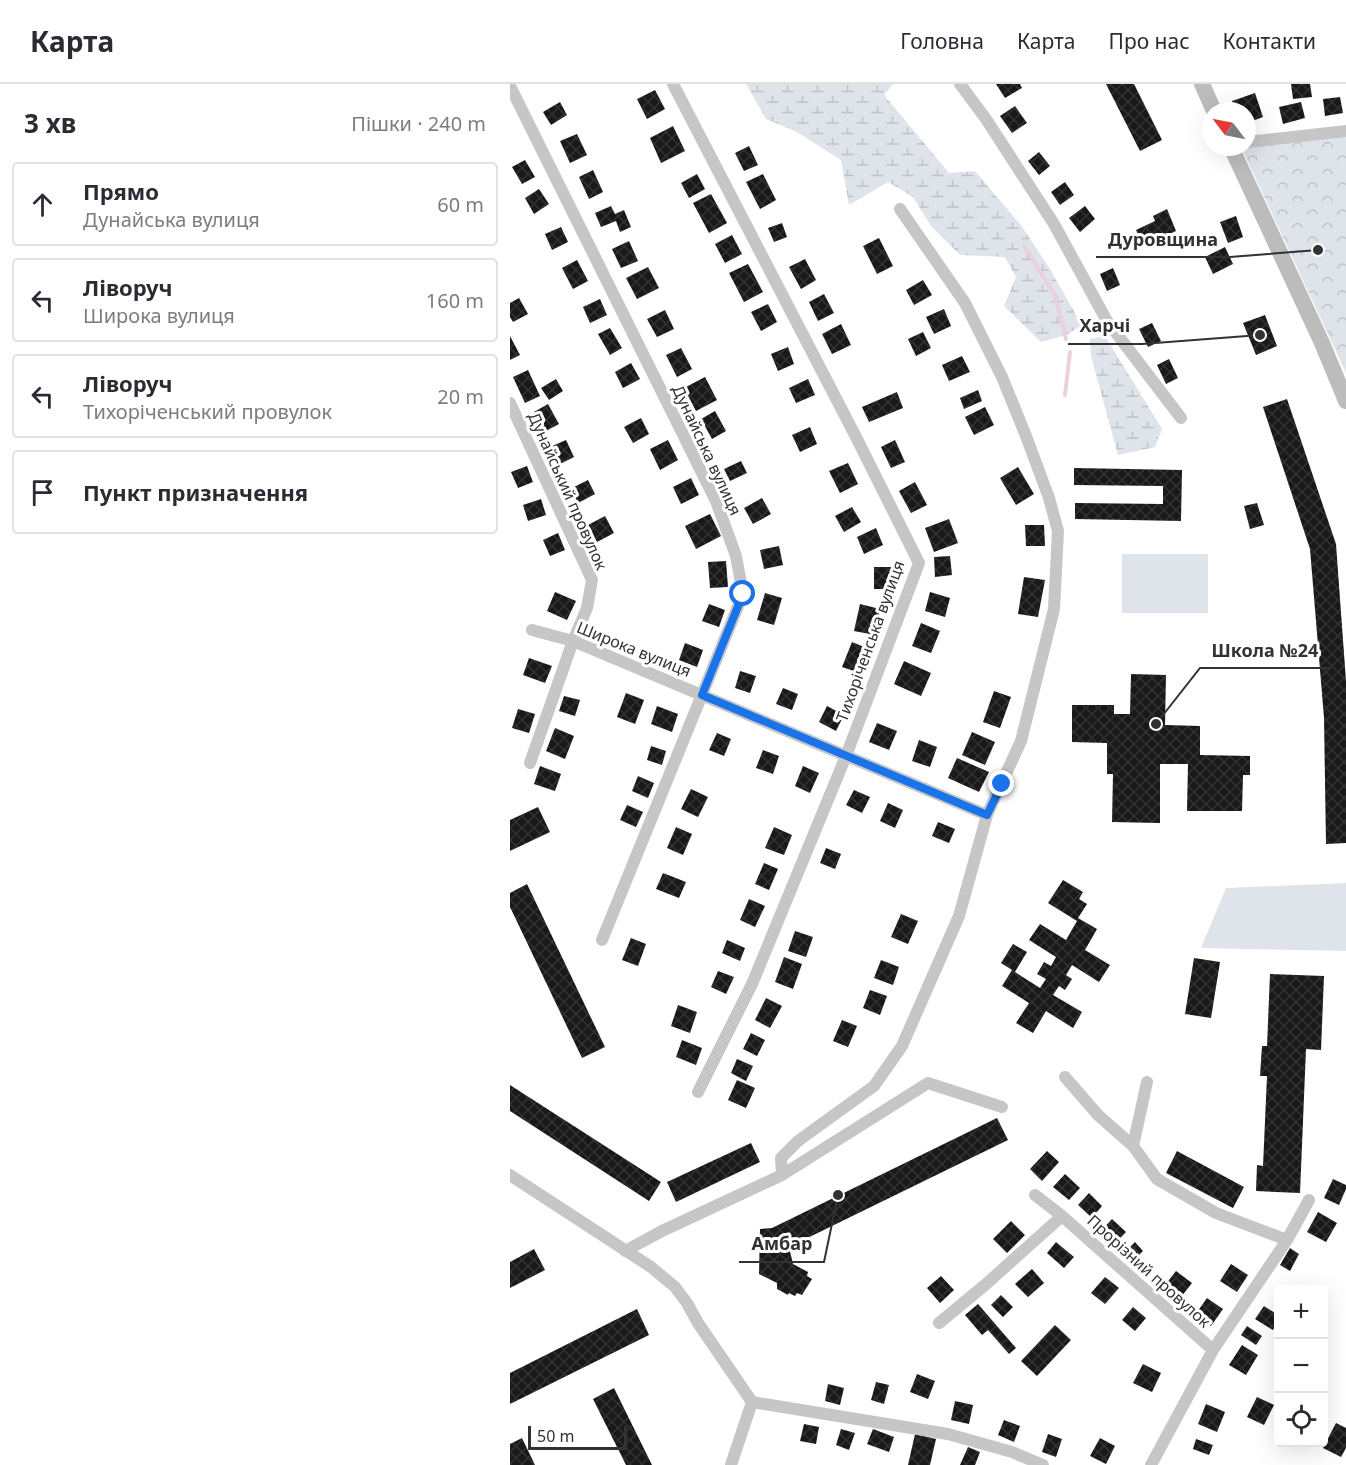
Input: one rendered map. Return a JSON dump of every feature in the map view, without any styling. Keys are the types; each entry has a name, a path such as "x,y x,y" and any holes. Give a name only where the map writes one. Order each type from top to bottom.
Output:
{"main road":[{"path":"1202,84 1210,102"},
{"path":"1235,156 1322,343 1346,401"}],"street":[{"name":"Тихоріченська вулиця","path":"672,84 851,427 919,563 846,756 752,984 698,1092"},
{"path":"960,84 986,119 1054,224 1107,321 1181,418"},
{"name":"Дунайська вулиця","path":"510,86 716,501 736,556 743,594 602,940"},
{"path":"1256,141 1346,131"},
{"path":"782,1175 781,1158 798,1142 874,1086 902,1046 959,916 987,815 1021,741 1054,609 1058,531 1049,498 1002,377 965,303 900,209"},
{"name":"Дунайський провулок","path":"510,403 592,580 587,608 530,763"},
{"name":"Широка вулиця","path":"532,630 573,641 987,815"},
{"path":"1065,1077 1098,1115 1133,1146 1157,1179 1216,1213 1287,1240"},
{"path":"1133,1146 1147,1082"},
{"path":"625,1251 662,1231 782,1175 928,1083 1002,1107"},
{"path":"510,1175 651,1267 675,1287 752,1402 948,1434 1012,1452 1043,1465"},
{"name":"Прорізний провулок","path":"1035,1195 1062,1216 1213,1350"},
{"path":"1151,1465 1213,1350 1287,1240 1309,1200"},
{"name":"Прорізний провулок","path":"939,1323 1062,1216"},
{"path":"731,1465 752,1402"}],"green space":[{"path":"746,84 893,84 884,95 949,173 975,171 1020,224 1050,269 1081,326 1066,335 1041,342 1004,306 1016,277 1005,257 960,255 931,226 913,197 888,182 849,205 841,160 797,132 766,119"},
{"path":"1346,133 1346,373 1245,156 1256,156 1256,145"},
{"path":"1105,336 1162,429 1155,447 1118,455 1091,356 1090,339"},
{"path":"1122,554 1208,554 1208,613 1122,613"},
{"path":"1346,883 1346,951 1201,948 1226,888"}],"building":[{"path":"996,84 1020,84 1022,88 1005,98"},
{"path":"1106,84 1134,84 1162,140 1140,151"},
{"path":"1291,84 1310,84 1312,97 1293,99"},
{"path":"655,90 665,109 647,119 637,99"},
{"path":"1255,93 1263,117 1256,120 1256,102 1232,101"},
{"path":"1340,97 1343,113 1325,116 1323,99"},
{"path":"560,102 567,115 551,125 543,112"},
{"path":"1301,102 1305,118 1283,124 1279,107"},
{"path":"1015,106 1027,123 1012,133 1000,116"},
{"path":"673,126 685,151 661,163 650,138"},
{"path":"577,134 587,155 570,163 560,141"},
{"path":"749,146 758,165 744,171 735,153"},
{"path":"1039,152 1050,166 1039,175 1028,161"},
{"path":"525,160 535,177 522,184 512,167"},
{"path":"593,170 603,192 589,199 579,177"},
{"path":"697,174 705,189 689,198 681,183"},
{"path":"763,174 776,200 760,209 746,182"},
{"path":"1065,182 1074,195 1060,205 1051,192"},
{"path":"539,189 549,204 534,214 525,198"},
{"path":"711,194 727,223 709,233 693,203"},
{"path":"611,206 615,214 624,210 631,227 620,232 616,221 601,227 595,213"},
{"path":"1085,206 1095,219 1080,232 1069,218"},
{"path":"1167,209 1176,231 1143,246 1136,230 1155,221 1153,216"},
{"path":"1236,216 1243,237 1228,243 1220,222"},
{"path":"782,223 787,237 774,242 768,228"},
{"path":"561,227 568,242 552,250 545,234"},
{"path":"732,235 742,254 725,263 715,244"},
{"path":"879,238 893,266 877,274 863,246"},
{"path":"629,241 638,261 621,268 612,249"},
{"path":"1225,247 1233,264 1213,274 1205,257"},
{"path":"805,259 816,280 801,289 789,267"},
{"path":"577,260 588,281 573,289 562,268"},
{"path":"748,264 763,292 744,302 729,273"},
{"path":"648,267 659,288 637,299 626,278"},
{"path":"1113,268 1120,285 1107,291 1100,274"},
{"path":"923,280 932,295 914,305 906,290"},
{"path":"824,294 834,313 818,321 809,302"},
{"path":"519,298 528,314 513,322 510,317 510,303"},
{"path":"600,299 607,315 590,323 583,307"},
{"path":"768,304 777,322 761,331 751,312"},
{"path":"944,309 951,326 934,334 926,317"},
{"path":"665,310 674,329 657,337 647,319"},
{"path":"1265,315 1277,346 1256,355 1243,323"},
{"path":"1152,323 1161,341 1148,347 1139,329"},
{"path":"841,324 851,345 832,354 822,334"},
{"path":"610,328 622,348 610,355 598,334"},
{"path":"923,332 931,348 916,356 908,339"},
{"path":"510,336 520,355 510,360"},
{"path":"788,347 794,364 778,371 771,354"},
{"path":"681,348 692,369 677,377 666,355"},
{"path":"962,356 970,372 949,381 942,365"},
{"path":"1169,359 1178,378 1166,384 1157,365"},
{"path":"631,363 640,379 623,388 615,372"},
{"path":"528,370 540,396 525,403 513,377"},
{"path":"705,377 717,400 696,411 684,388"},
{"path":"556,379 563,391 549,400 541,388"},
{"path":"808,379 815,395 796,403 789,388"},
{"path":"978,390 982,401 964,409 960,398"},
{"path":"897,392 903,408 869,422 862,407"},
{"path":"1287,399 1336,544 1346,681 1346,843 1326,844 1324,718 1310,549 1263,407"},
{"path":"548,404 559,424 544,432 534,412"},
{"path":"985,407 994,425 974,435 965,417"},
{"path":"715,411 726,431 712,439 701,419"},
{"path":"641,418 649,434 633,443 624,427"},
{"path":"810,427 817,444 800,452 792,435"},
{"path":"566,440 574,457 558,465 550,447"},
{"path":"668,440 678,460 660,470 650,449"},
{"path":"895,440 905,462 891,468 881,447"},
{"path":"741,461 747,473 730,481 724,469"},
{"path":"848,463 858,484 840,493 829,471"},
{"path":"527,466 533,482 518,488 511,472"},
{"path":"1018,467 1034,494 1016,505 1000,478"},
{"path":"1074,468 1182,470 1181,521 1075,519 1075,503 1163,504 1163,486 1074,485"},
{"path":"691,478 699,495 681,504 673,487"},
{"path":"588,480 595,494 578,503 570,489"},
{"path":"915,482 927,505 911,513 899,491"},
{"path":"762,498 771,514 753,524 744,508"},
{"path":"541,499 546,515 528,521 523,505"},
{"path":"1257,503 1264,525 1250,529 1244,506"},
{"path":"852,507 861,522 844,532 835,516"},
{"path":"710,514 721,536 696,549 685,526"},
{"path":"605,516 614,533 597,542 588,525"},
{"path":"949,519 958,543 934,552 925,528"},
{"path":"1025,525 1044,525 1045,546 1026,546"},
{"path":"876,528 883,545 864,554 857,537"},
{"path":"558,533 565,550 550,556 543,540"},
{"path":"779,546 783,565 764,569 760,550"},
{"path":"950,556 952,575 935,577 934,557"},
{"path":"726,561 728,587 710,588 708,562"},
{"path":"874,567 891,567 891,589 874,589"},
{"path":"1024,577 1045,580 1038,617 1018,614"},
{"path":"555,592 576,601 567,620 547,611"},
{"path":"930,592 950,598 945,617 925,611"},
{"path":"765,593 782,598 774,625 757,620"},
{"path":"709,604 725,610 719,627 702,621"},
{"path":"860,604 880,609 875,635 854,631"},
{"path":"921,623 940,631 931,653 912,646"},
{"path":"852,642 869,649 860,673 842,667"},
{"path":"685,643 703,650 697,667 679,660"},
{"path":"529,658 552,666 545,683 523,675"},
{"path":"904,661 931,673 921,696 894,684"},
{"path":"740,671 756,676 750,693 735,688"},
{"path":"1131,674 1166,675 1165,725 1200,726 1200,755 1250,756 1250,775 1243,775 1242,811 1187,811 1188,764 1160,764 1160,823 1112,822 1113,774 1107,774 1107,743 1072,742 1072,705 1114,705 1114,714 1130,714"},
{"path":"783,688 798,694 792,710 776,704"},
{"path":"994,691 1011,697 1000,728 983,722"},
{"path":"626,693 644,700 635,724 617,717"},
{"path":"564,696 580,700 575,716 559,711"},
{"path":"657,706 678,714 672,732 651,724"},
{"path":"827,706 844,715 836,731 819,722"},
{"path":"518,709 535,714 529,733 512,728"},
{"path":"877,723 897,731 889,750 869,742"},
{"path":"555,728 574,736 565,759 546,751"},
{"path":"972,732 995,742 985,765 962,755"},
{"path":"717,733 731,739 724,756 709,750"},
{"path":"919,740 937,747 930,767 912,761"},
{"path":"651,746 666,751 662,765 647,760"},
{"path":"763,750 779,756 773,774 756,768"},
{"path":"957,758 989,772 979,792 948,778"},
{"path":"540,766 561,774 555,791 534,784"},
{"path":"803,766 819,773 810,793 795,786"},
{"path":"638,776 654,783 648,798 632,791"},
{"path":"691,789 708,797 698,817 681,809"},
{"path":"854,790 870,797 862,813 846,805"},
{"path":"888,803 903,810 895,828 880,821"},
{"path":"627,805 643,812 636,827 620,820"},
{"path":"538,807 550,832 510,851 510,820"},
{"path":"938,822 955,829 949,843 932,836"},
{"path":"676,827 692,834 683,855 667,848"},
{"path":"774,827 792,835 784,855 765,848"},
{"path":"826,848 841,854 835,869 820,863"},
{"path":"764,863 778,869 769,890 755,884"},
{"path":"663,873 686,882 679,898 656,889"},
{"path":"1063,880 1083,892 1079,899 1087,904 1078,918 1097,929 1085,950 1110,965 1099,982 1072,965 1066,975 1072,979 1065,990 1059,986 1053,995 1082,1012 1073,1028 1046,1011 1033,1033 1016,1023 1029,1003 1002,986 1012,970 1001,963 1013,944 1027,952 1015,972 1040,988 1046,979 1037,974 1044,962 1051,966 1056,957 1029,940 1040,924 1066,940 1077,921 1048,903"},
{"path":"527,884 605,1047 582,1058 510,907 510,893"},
{"path":"749,899 765,906 755,927 740,920"},
{"path":"901,914 918,921 908,944 891,937"},
{"path":"795,931 813,937 806,957 788,951"},
{"path":"631,938 646,944 638,966 622,960"},
{"path":"727,940 745,948 740,961 722,953"},
{"path":"784,957 802,964 793,989 775,982"},
{"path":"1194,958 1220,962 1211,1018 1185,1014"},
{"path":"881,960 899,967 893,985 874,978"},
{"path":"718,971 734,977 726,994 711,987"},
{"path":"1270,974 1324,976 1321,1050 1306,1049 1300,1193 1256,1191 1257,1165 1263,1166 1267,1076 1260,1076 1262,1046 1267,1046"},
{"path":"870,990 887,996 880,1015 863,1008"},
{"path":"766,998 782,1006 770,1028 755,1020"},
{"path":"678,1005 697,1012 690,1033 671,1026"},
{"path":"842,1020 857,1026 848,1047 833,1041"},
{"path":"751,1033 765,1040 757,1056 743,1049"},
{"path":"682,1040 702,1048 696,1065 676,1057"},
{"path":"737,1059 753,1066 746,1081 731,1073"},
{"path":"737,1080 755,1088 746,1108 728,1100"},
{"path":"510,1085 661,1182 649,1201 510,1111"},
{"path":"997,1118 1008,1140 789,1247 793,1264 808,1272 807,1276 812,1279 802,1295 797,1293 795,1296 789,1293 788,1295 777,1289 777,1283 759,1274 760,1229 772,1228"},
{"path":"751,1143 760,1162 676,1202 667,1182"},
{"path":"1047,1151 1059,1162 1042,1181 1030,1169"},
{"path":"1177,1151 1244,1187 1233,1208 1166,1173"},
{"path":"1065,1174 1080,1188 1069,1200 1053,1187"},
{"path":"1333,1179 1346,1185 1339,1205 1324,1198"},
{"path":"1089,1193 1102,1206 1092,1218 1078,1205"},
{"path":"1318,1212 1337,1223 1326,1242 1307,1232"},
{"path":"1112,1219 1126,1232 1113,1246 1099,1233"},
{"path":"1011,1221 1025,1235 1007,1253 993,1239"},
{"path":"1056,1242 1074,1257 1064,1268 1047,1253"},
{"path":"1135,1242 1143,1251 1133,1261 1124,1253"},
{"path":"1290,1248 1299,1254 1290,1271 1280,1265"},
{"path":"534,1249 545,1270 510,1288 510,1262"},
{"path":"1231,1264 1248,1275 1237,1292 1220,1281"},
{"path":"1032,1269 1044,1283 1028,1297 1015,1284"},
{"path":"1176,1271 1192,1283 1178,1301 1162,1289"},
{"path":"941,1276 954,1290 940,1303 927,1288"},
{"path":"1105,1277 1119,1288 1105,1304 1091,1293"},
{"path":"1001,1295 1013,1307 1003,1317 991,1305"},
{"path":"1207,1298 1223,1309 1211,1326 1195,1315"},
{"path":"978,1304 1016,1348 1009,1354 988,1330 982,1335 965,1315"},
{"path":"1264,1306 1274,1312 1274,1328 1273,1330 1255,1319"},
{"path":"1133,1307 1146,1318 1135,1331 1122,1320"},
{"path":"637,1309 649,1335 510,1404 510,1373"},
{"path":"1055,1325 1071,1340 1037,1376 1021,1361"},
{"path":"1247,1326 1262,1336 1256,1345 1241,1335"},
{"path":"1242,1345 1258,1355 1246,1375 1229,1365"},
{"path":"1143,1364 1161,1373 1152,1392 1133,1383"},
{"path":"917,1374 935,1381 928,1399 910,1392"},
{"path":"876,1382 889,1385 884,1404 871,1400"},
{"path":"828,1384 844,1388 840,1405 825,1401"},
{"path":"614,1388 652,1465 626,1465 593,1399"},
{"path":"1257,1397 1274,1405 1264,1425 1247,1417"},
{"path":"955,1401 973,1405 969,1424 951,1420"},
{"path":"1206,1404 1225,1412 1217,1432 1198,1424"},
{"path":"1004,1420 1020,1426 1014,1442 998,1435"},
{"path":"1336,1423 1346,1428 1346,1448 1341,1457 1323,1448 1328,1447 1328,1438"},
{"path":"804,1424 819,1427 816,1444 800,1441"},
{"path":"841,1429 855,1433 849,1450 836,1445"},
{"path":"873,1429 894,1437 889,1452 867,1444"},
{"path":"915,1434 936,1439 930,1465 908,1465"},
{"path":"1048,1434 1062,1439 1056,1457 1042,1452"},
{"path":"522,1438 535,1465 510,1465 510,1444"},
{"path":"1100,1438 1115,1446 1106,1464 1090,1456"},
{"path":"1196,1439 1213,1445 1209,1455 1193,1449"},
{"path":"968,1447 980,1452 975,1465 960,1465"}],"waterway":[{"path":"1024,246 1055,295 1066,339"},
{"path":"1065,395 1070,352"}],"place":[{"name":"Дуровщина","path":"1318,250"},
{"name":"Харчі","path":"1260,335"},
{"name":"Школа №24","path":"1156,724"},
{"name":"Амбар","path":"838,1195"}],"route":[{"path":"743,594 702,695 987,815 1002,784"}]}
